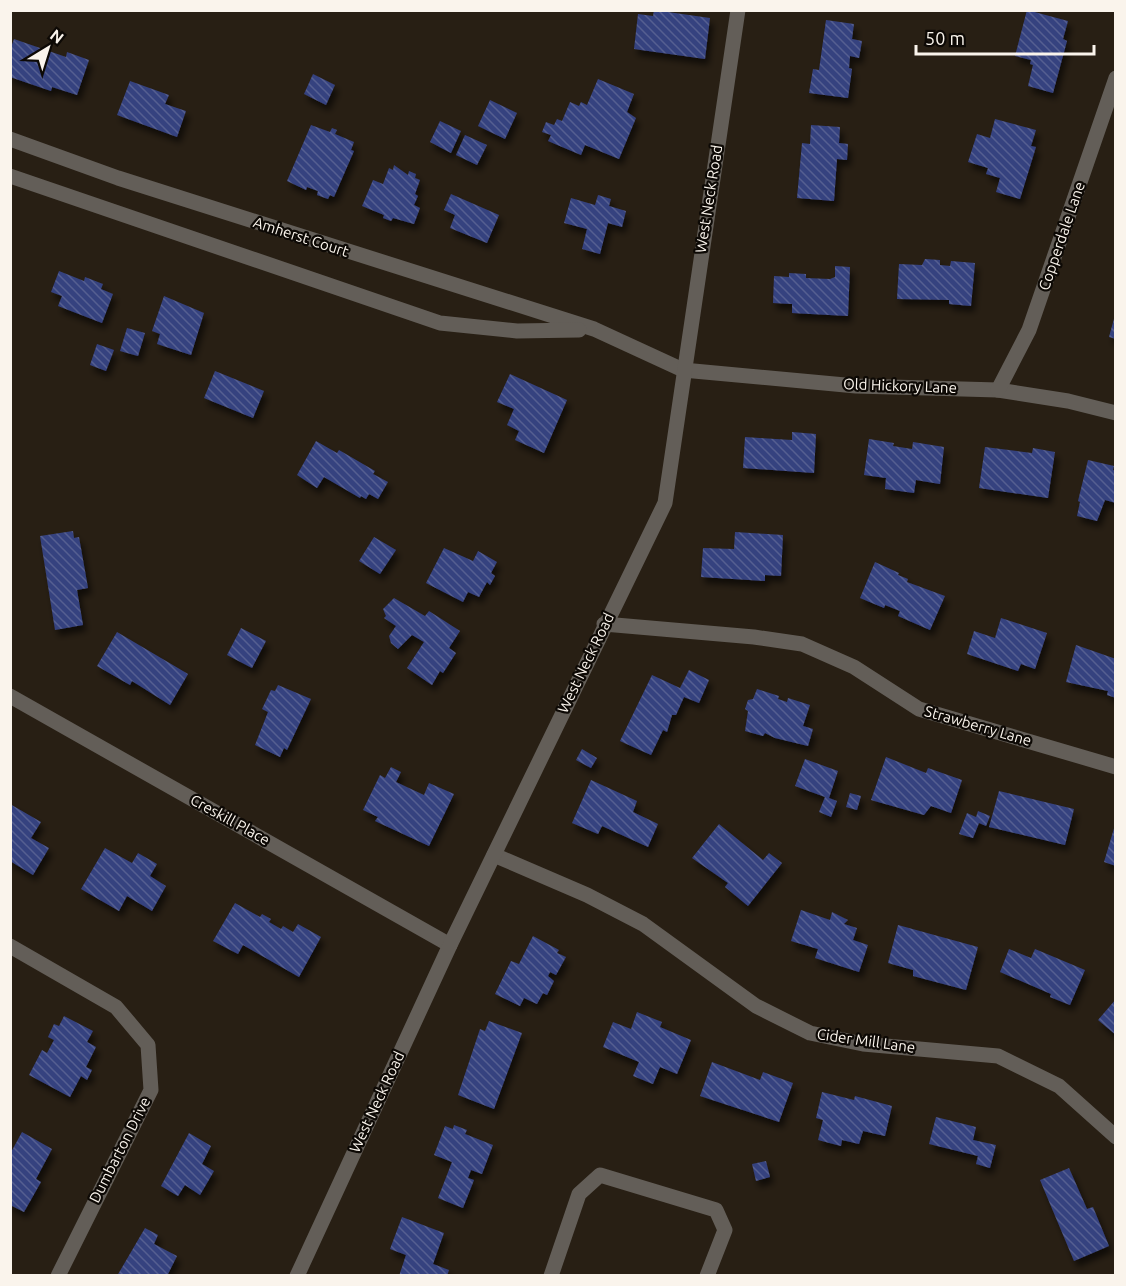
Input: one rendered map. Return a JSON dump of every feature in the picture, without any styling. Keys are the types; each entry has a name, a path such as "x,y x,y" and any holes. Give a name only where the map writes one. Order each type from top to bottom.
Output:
{"street":[{"name":"West Neck Road","path":"297,1275 450,945 604,624 665,503 738,10"},
{"name":"Copperdale Lane","path":"998,390 1033,320 1116,78"},
{"name":"Amherst Court","path":"10,139 129,182 594,329 683,370"},
{"name":"Amherst Court","path":"10,176 440,323 517,331 594,329"},
{"name":"Old Hickory Lane","path":"683,370 856,386 998,390 1068,401 1116,413"},
{"name":"Strawberry Lane","path":"604,624 754,637 802,644 854,667 919,709 1116,766"},
{"name":"Creskill Place","path":"10,696 450,945"},
{"name":"Cider Mill Lane","path":"494,855 587,895 643,924 756,1006 810,1033 862,1044 998,1056 1059,1086 1116,1137"},
{"name":"Dumbarton Drive","path":"10,946 116,1007 148,1045 151,1090 58,1275"},
{"path":"551,1275 579,1194 600,1175 716,1210 725,1230 707,1275"}],"building":[{"path":"654,10 710,18 705,59 634,49 638,14 653,16"},
{"path":"1027,10 1068,21 1063,39 1067,41 1053,93 1028,86 1033,65 1030,64 1031,60 1015,56"},
{"path":"826,20 854,24 852,39 862,41 859,58 850,56 849,68 852,69 848,98 809,93 813,69 819,70"},
{"path":"14,39 66,57 67,52 89,60 77,95 52,87 51,91 10,77 10,50"},
{"path":"313,74 335,85 326,105 304,94"},
{"path":"598,79 634,94 627,112 636,118 619,159 585,145 581,155 548,141 551,135 542,132 546,122 554,125 557,119 562,121 570,102 579,106 581,102 587,105"},
{"path":"130,81 169,95 165,104 186,111 177,137 117,115"},
{"path":"490,100 517,113 505,139 478,126"},
{"path":"995,119 1036,130 1031,146 1036,147 1020,199 996,192 1000,178 986,174 988,168 968,162 977,134 990,138"},
{"path":"440,121 461,131 451,153 430,142"},
{"path":"311,125 330,132 332,128 337,130 335,134 354,142 351,150 354,151 334,197 330,195 328,199 317,195 318,191 307,187 306,190 287,181"},
{"path":"811,125 840,127 839,143 848,144 847,160 837,159 834,201 797,198 802,143 810,144"},
{"path":"465,135 487,145 477,165 456,155"},
{"path":"394,165 408,175 409,171 416,174 415,178 420,180 414,205 420,208 414,224 393,218 391,221 383,218 384,215 362,206 373,180 383,184 389,168 393,170"},
{"path":"451,194 499,215 487,243 450,228 455,215 444,210"},
{"path":"598,195 611,199 609,206 626,211 622,227 608,223 600,254 582,249 587,229 564,223 571,198 595,205"},
{"path":"925,259 940,260 940,265 950,266 951,261 975,263 971,306 949,304 949,300 897,299 899,264 922,265"},
{"path":"835,266 850,267 848,316 792,313 792,304 773,303 774,276 789,277 789,273 806,274 806,278 830,279 835,277"},
{"path":"59,271 84,281 85,277 103,284 101,289 113,294 102,323 58,306 62,296 51,292"},
{"path":"164,296 204,313 191,355 157,344 160,334 152,331"},
{"path":"1116,315 1116,339 1109,337"},
{"path":"127,328 145,333 138,356 120,351"},
{"path":"97,344 114,350 106,371 90,365"},
{"path":"215,371 264,391 253,418 204,398"},
{"path":"510,374 567,400 544,453 515,440 519,431 507,425 514,409 497,402"},
{"path":"792,432 816,434 814,473 743,468 745,437 792,440"},
{"path":"869,439 912,449 913,442 944,447 940,484 916,480 914,493 885,489 886,478 864,475"},
{"path":"316,441 337,453 339,450 375,471 373,474 388,482 378,499 369,494 366,499 361,496 360,498 324,477 317,488 297,475"},
{"path":"985,447 1032,453 1033,448 1055,452 1048,498 979,488"},
{"path":"1088,460 1114,466 1113,470 1116,471 1116,503 1105,500 1097,521 1077,516 1080,502 1078,501"},
{"path":"73,531 74,538 79,537 88,588 77,590 83,625 55,630 40,536"},
{"path":"735,532 783,535 781,576 765,575 765,581 701,577 703,548 734,549"},
{"path":"374,537 396,550 380,574 359,561"},
{"path":"444,548 473,561 478,551 497,562 491,573 495,576 490,585 487,582 479,597 468,592 463,602 426,583"},
{"path":"875,562 899,573 898,575 908,579 907,582 945,596 930,630 898,616 900,611 885,605 884,608 860,598"},
{"path":"394,598 425,616 429,611 460,631 449,648 456,653 443,673 440,671 432,685 407,668 424,642 412,635 398,649 391,643 389,636 396,626 384,618 386,616 383,609"},
{"path":"1001,618 1047,633 1035,669 1021,664 1018,671 967,654 974,631 995,638"},
{"path":"241,628 266,641 252,668 227,655"},
{"path":"117,632 188,674 170,705 132,681 130,685 97,666"},
{"path":"1076,645 1116,659 1116,698 1107,695 1108,691 1066,682"},
{"path":"689,670 709,680 699,703 684,697 676,715 672,715 667,732 663,730 651,755 620,741 652,675 680,688"},
{"path":"278,685 311,699 287,750 284,748 280,757 255,745 268,712 262,709 271,690 275,691"},
{"path":"757,689 779,696 778,699 787,702 788,698 810,705 803,726 813,729 808,746 775,738 765,733 763,736 745,731 748,711 745,709 748,700 753,699"},
{"path":"582,749 597,758 591,768 576,760"},
{"path":"886,757 926,773 928,768 962,780 951,813 931,806 924,815 871,800"},
{"path":"805,759 838,771 829,798 837,801 831,817 819,812 825,797 795,786"},
{"path":"391,767 401,772 396,782 424,795 429,783 454,794 429,846 375,821 378,817 363,810 380,775 385,778"},
{"path":"591,780 637,801 633,812 658,824 648,847 602,826 598,834 572,823"},
{"path":"999,791 1074,809 1065,845 989,827"},
{"path":"850,793 861,796 857,810 846,807"},
{"path":"10,804 41,822 31,838 49,848 33,875 10,861"},
{"path":"978,811 990,816 986,826 979,823 973,838 959,834 967,813 976,817"},
{"path":"719,824 763,860 769,853 782,863 748,906 725,887 728,883 692,858"},
{"path":"1116,825 1116,866 1104,862"},
{"path":"105,848 132,863 138,853 157,864 150,876 166,886 152,911 127,896 119,911 81,889"},
{"path":"235,903 260,917 262,914 271,919 269,922 281,929 283,926 293,932 298,924 321,937 299,977 243,945 238,954 213,941"},
{"path":"801,910 830,920 832,912 848,920 844,924 857,928 853,940 868,945 859,972 815,958 818,949 791,941"},
{"path":"898,925 978,947 966,990 913,976 913,970 888,963"},
{"path":"533,936 559,950 557,953 566,957 556,975 550,972 548,976 554,981 547,995 543,993 537,1004 524,998 520,1006 495,994 511,961 519,964"},
{"path":"1009,949 1031,958 1035,949 1085,970 1070,1005 1050,997 1051,994 1000,972"},
{"path":"1116,999 1116,1035 1098,1020"},
{"path":"637,1012 662,1022 660,1027 691,1040 677,1074 660,1067 653,1084 633,1076 639,1062 603,1047 613,1022 631,1029"},
{"path":"64,1016 93,1031 87,1042 96,1047 86,1067 92,1070 87,1080 81,1076 70,1097 29,1075 42,1050 47,1053 54,1040 48,1037 54,1024 59,1026"},
{"path":"489,1021 522,1033 494,1109 458,1095 480,1029 485,1031"},
{"path":"712,1062 760,1080 763,1072 793,1083 779,1122 700,1096"},
{"path":"822,1092 854,1100 855,1096 892,1106 885,1136 863,1131 859,1144 842,1140 841,1146 818,1140 823,1120 816,1118"},
{"path":"936,1117 976,1127 973,1140 996,1145 990,1168 976,1164 978,1156 929,1144"},
{"path":"454,1125 467,1130 465,1134 493,1145 482,1174 471,1170 468,1178 474,1180 463,1208 438,1198 452,1162 434,1155 445,1126 453,1129"},
{"path":"22,1132 52,1149 36,1179 41,1182 24,1212 10,1205 10,1154"},
{"path":"189,1133 211,1146 202,1164 214,1171 200,1195 185,1185 178,1196 161,1186"},
{"path":"766,1161 770,1177 756,1181 752,1164"},
{"path":"1069,1168 1087,1209 1093,1207 1109,1246 1074,1261 1040,1180"},
{"path":"402,1217 444,1233 433,1264 449,1270 447,1276 399,1276 406,1255 390,1249"},
{"path":"145,1228 158,1235 154,1244 177,1256 167,1276 117,1276"}]}
